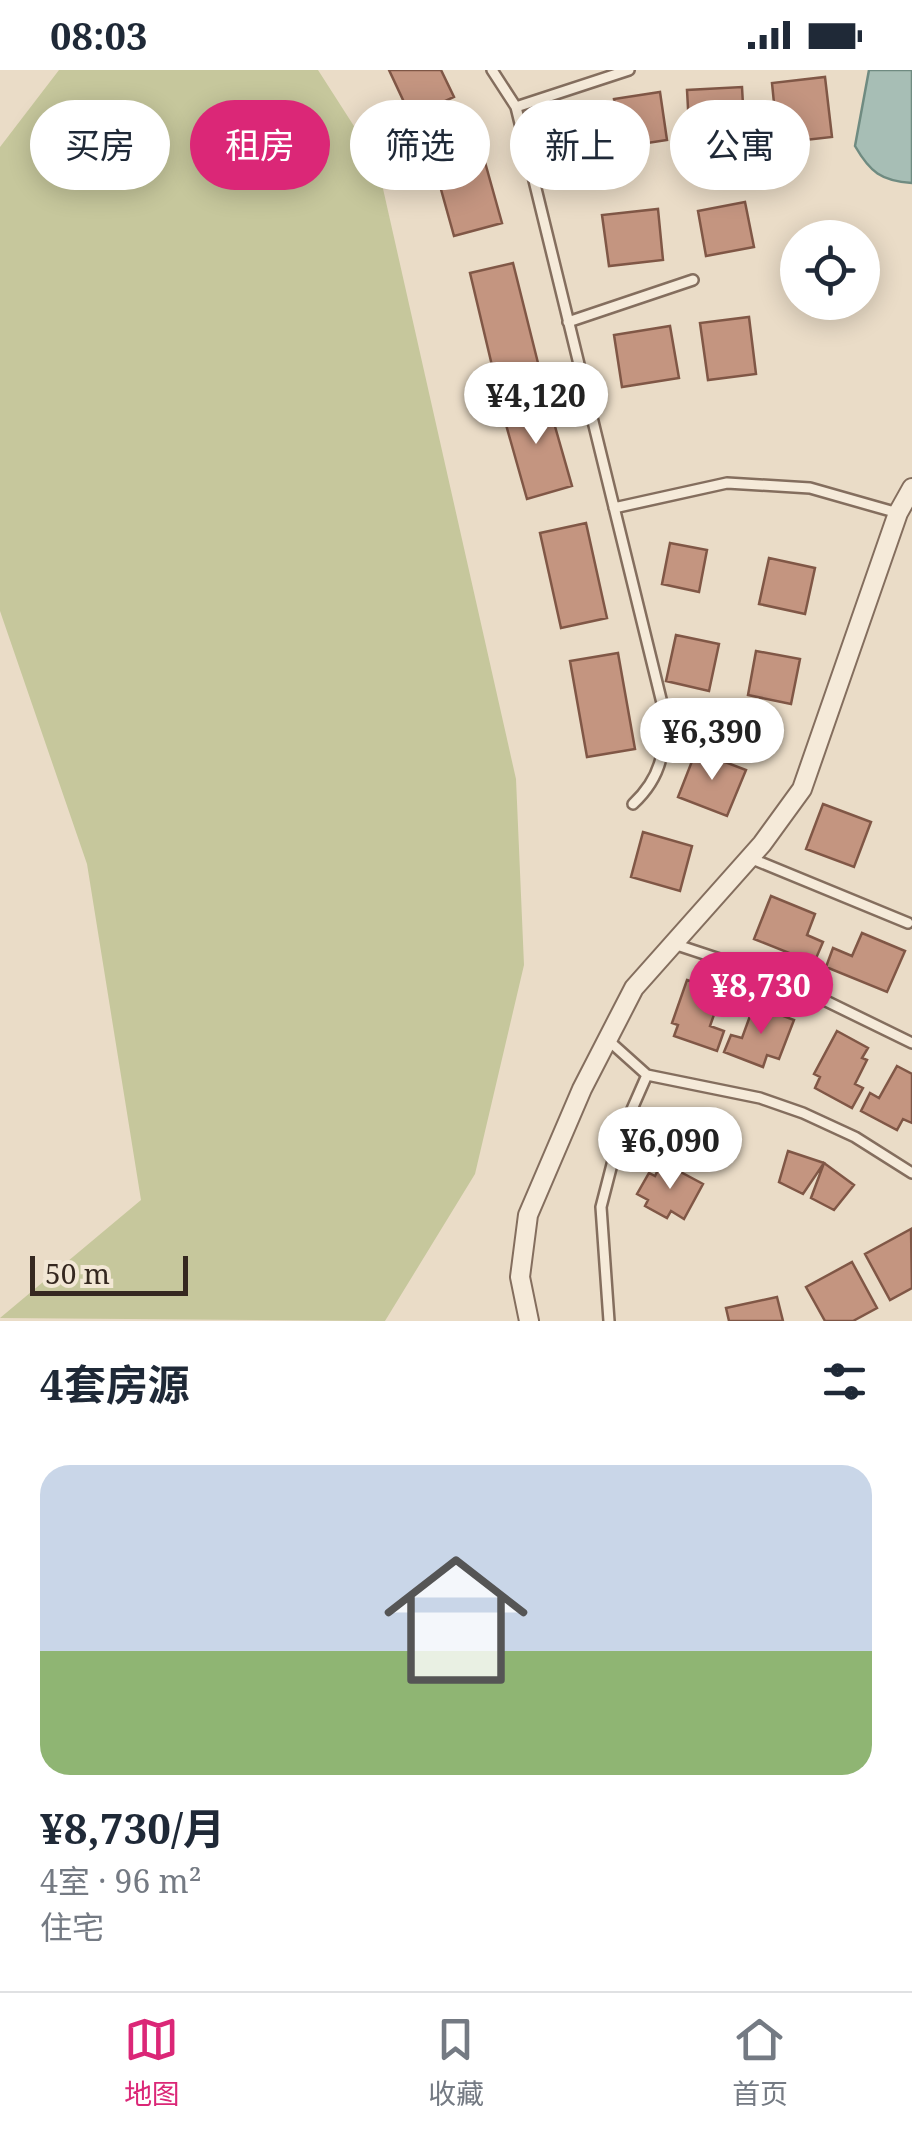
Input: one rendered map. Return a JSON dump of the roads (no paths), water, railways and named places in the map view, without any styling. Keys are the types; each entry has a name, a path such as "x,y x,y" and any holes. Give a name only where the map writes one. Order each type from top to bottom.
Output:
{"street":[{"path":"528,1321 520,1277 528,1215 608,1040 634,988 750,858 802,789 898,513 912,488"}],"lane":[{"path":"492,70 511,100"},
{"path":"537,100 629,70"},
{"path":"536,190 662,703 666,738 662,765 650,788 633,804"},
{"path":"568,322 693,280"},
{"path":"614,508 727,483 810,488 898,513"},
{"path":"750,858 908,923"},
{"path":"674,944 784,980 912,1043"},
{"path":"608,1040 647,1075 760,1098 803,1113 855,1137 912,1173"},
{"path":"609,1321 601,1207 612,1160 647,1075"}]}
